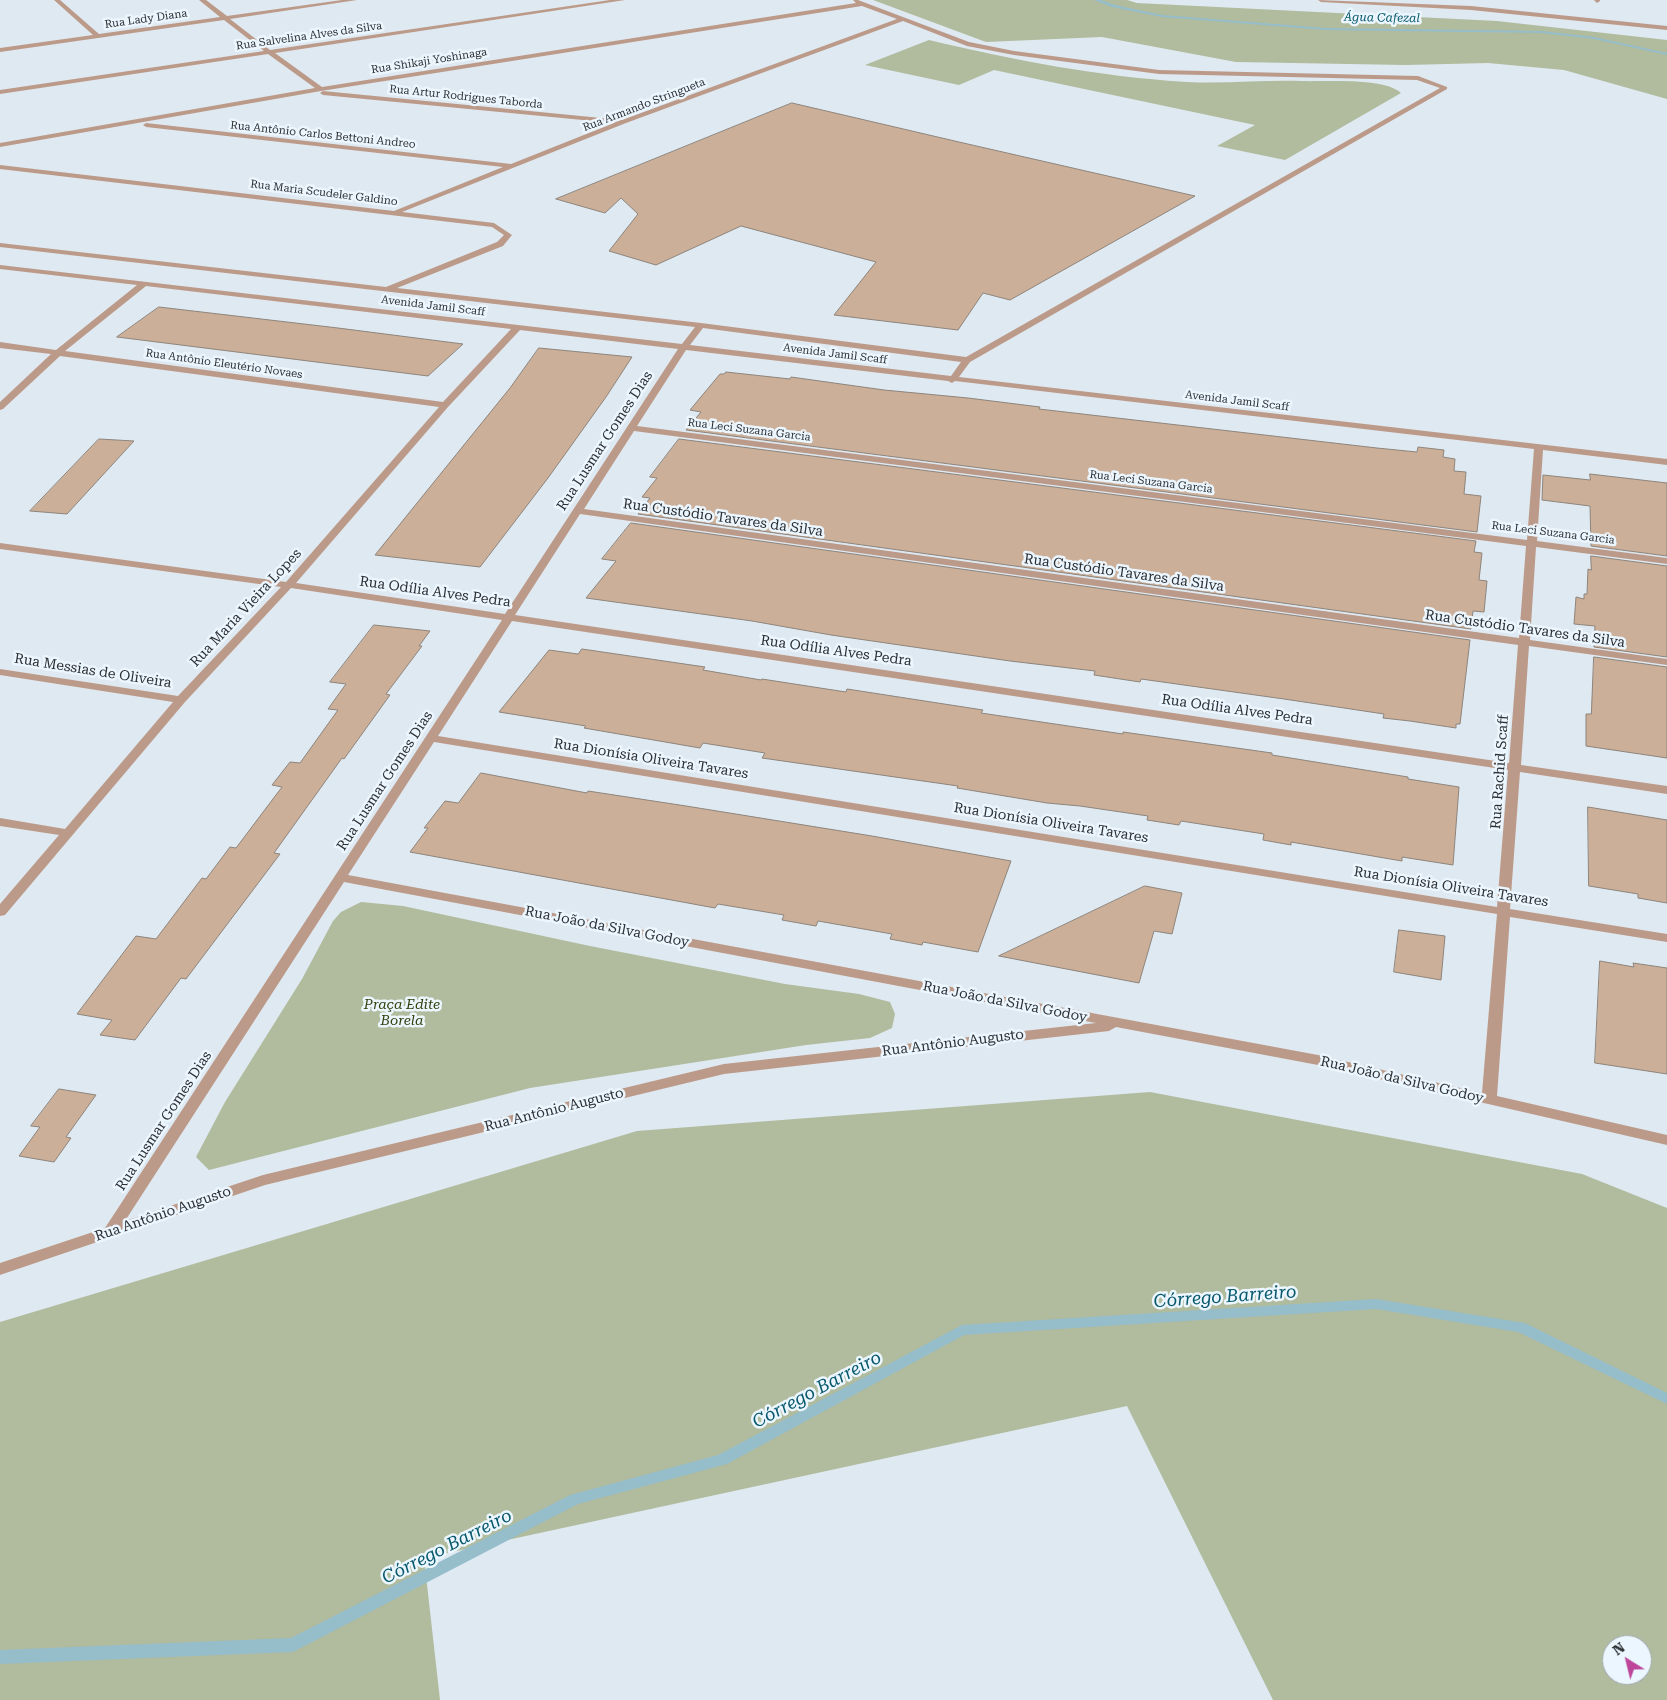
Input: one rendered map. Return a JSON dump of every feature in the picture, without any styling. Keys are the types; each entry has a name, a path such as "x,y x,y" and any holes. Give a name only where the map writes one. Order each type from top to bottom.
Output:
{"street":[{"path":"57,0 98,36"},
{"path":"202,0 269,52 321,88"},
{"name":"Rua Lady Diana","path":"0,50 353,0"},
{"name":"Rua Salvelina Alves da Silva","path":"0,92 622,0"},
{"path":"852,0 967,44 1014,53 1159,72 1418,78 1445,88 966,360 952,380"},
{"path":"1321,0 1471,8 1667,28"},
{"path":"1470,0 1471,8"},
{"name":"Rua Shikaji Yoshinaga","path":"0,145 321,88 863,4"},
{"name":"Rua Armando Stringueta","path":"396,212 624,122 901,20"},
{"name":"Rua Artur Rodrigues Taborda","path":"305,91 624,122"},
{"name":"Rua Antônio Carlos Bettoni Andreo","path":"131,123 513,166"},
{"name":"Rua Maria Scudeler Galdino","path":"0,167 494,225 508,235 500,244 386,289"},
{"name":"Avenida Jamil Scaff","path":"0,245 701,325 966,360"},
{"name":"Avenida Jamil Scaff","path":"0,267 952,380 1667,462"},
{"path":"0,406 58,353 144,284"},
{"name":"Rua Lusmar Gomes Dias","path":"110,1232 684,347 701,325"},
{"name":"Rua Maria Vieira Lopes","path":"0,912 181,700 289,585 445,405 518,327"},
{"name":"Rua Antônio Eleutério Novaes","path":"0,345 445,405"},
{"name":"Rua Leci Suzana Garcia","path":"632,428 1667,561"},
{"name":"Rua Rachid Scaff","path":"1488,1100 1516,767 1539,447"},
{"name":"Rua Custódio Tavares da Silva","path":"578,511 1667,662"},
{"name":"Rua Odília Alves Pedra","path":"0,546 289,585 1667,790"},
{"name":"Rua Messias de Oliveira","path":"0,672 181,700"},
{"name":"Rua Dionísia Oliveira Tavares","path":"430,738 1504,910 1667,938"},
{"path":"0,822 69,833"},
{"name":"Rua João da Silva Godoy","path":"340,877 1318,1060 1667,1140"},
{"name":"Rua Antônio Augusto","path":"0,1269 263,1180 724,1069 1124,1024"}],"green space":[{"path":"873,0 1127,0 1137,3 1497,21 1667,40 1667,99 1564,70 1488,63 1406,65 1236,62 1102,37 986,42"},
{"path":"929,40 1025,61 1155,80 1187,82 1354,81 1382,85 1393,88 1401,93 1285,160 1217,146 1255,125 994,70 959,85 865,65"},
{"name":"Praça Edite Borela","path":"361,902 403,906 590,946 785,984 859,994 890,1002 895,1014 892,1028 870,1038 806,1045 530,1088 209,1170 196,1157 225,1102 302,979 333,921 341,912"},
{"path":"1150,1092 1582,1174 1667,1208 1667,1700 1273,1700 1127,1406 424,1558 440,1700 0,1700 0,1322 637,1131"}],"building":[{"path":"792,103 1195,196 1010,300 983,293 958,330 834,315 876,262 741,226 656,265 609,251 638,214 621,198 605,213 556,199"},
{"path":"159,307 463,344 428,376 117,337"},
{"path":"539,348 632,357 548,478 480,567 375,555 510,388"},
{"path":"726,372 790,379 791,377 884,390 1040,407 1039,409 1377,448 1417,452 1418,447 1444,450 1443,457 1455,459 1454,471 1466,472 1464,494 1481,496 1477,532 686,430 701,412 690,410 720,374"},
{"path":"99,439 134,441 67,514 30,511"},
{"path":"679,439 1476,541 1474,552 1482,553 1479,580 1487,581 1484,612 1473,611 1471,629 638,514 650,498 642,497 657,478 650,477"},
{"path":"1590,474 1667,483 1667,556 1591,546 1590,506 1542,500 1543,475 1590,480"},
{"path":"631,523 1470,640 1460,724 1456,724 1456,728 1383,718 1384,714 1141,679 1140,682 1094,675 1095,671 1010,661 831,635 752,621 586,598 616,561 602,559"},
{"path":"1591,556 1667,566 1667,657 1594,647 1595,626 1574,624 1576,597 1584,599 1584,594 1587,594 1588,569 1591,570"},
{"path":"374,625 430,631 419,646 422,646 386,694 390,695 274,853 280,854 186,979 181,978 135,1040 100,1035 112,1020 77,1014 136,936 156,939 202,878 206,879 230,847 236,848 282,787 272,785 290,762 300,763 338,710 328,709 346,684 330,682"},
{"path":"582,649 705,667 703,670 761,680 846,692 847,689 983,710 981,713 1272,753 1272,755 1459,787 1453,865 1402,857 1402,861 1291,842 1291,845 1263,840 1264,834 1181,821 1179,825 1147,820 1148,816 1047,803 957,788 958,786 762,758 765,753 703,743 700,748 584,728 586,726 499,712 549,650 578,654"},
{"path":"1594,657 1667,667 1667,758 1586,746 1586,714 1591,714"},
{"path":"481,773 587,793 588,791 686,806 1011,861 978,952 923,942 922,945 890,939 892,934 818,921 816,926 782,920 784,915 718,904 715,908 410,852 428,828 424,828 445,801 458,803"},
{"path":"1588,807 1667,820 1667,903 1638,898 1638,894 1589,886"},
{"path":"1145,886 1182,893 1172,934 1154,931 1139,983 999,956"},
{"path":"1399,930 1445,936 1441,980 1394,972"},
{"path":"1600,961 1634,967 1633,963 1667,968 1667,1074 1595,1063"},
{"path":"59,1089 96,1095 66,1137 71,1138 54,1162 19,1156 40,1127 31,1126"}],"waterway":[{"name":"Água Cafezal","path":"1096,0 1114,6 1162,16 1326,29 1542,32 1594,38 1667,54"},
{"name":"Córrego Barreiro","path":"0,1657 293,1645 575,1499 722,1460 962,1330 1376,1304 1520,1327 1667,1399"}]}
